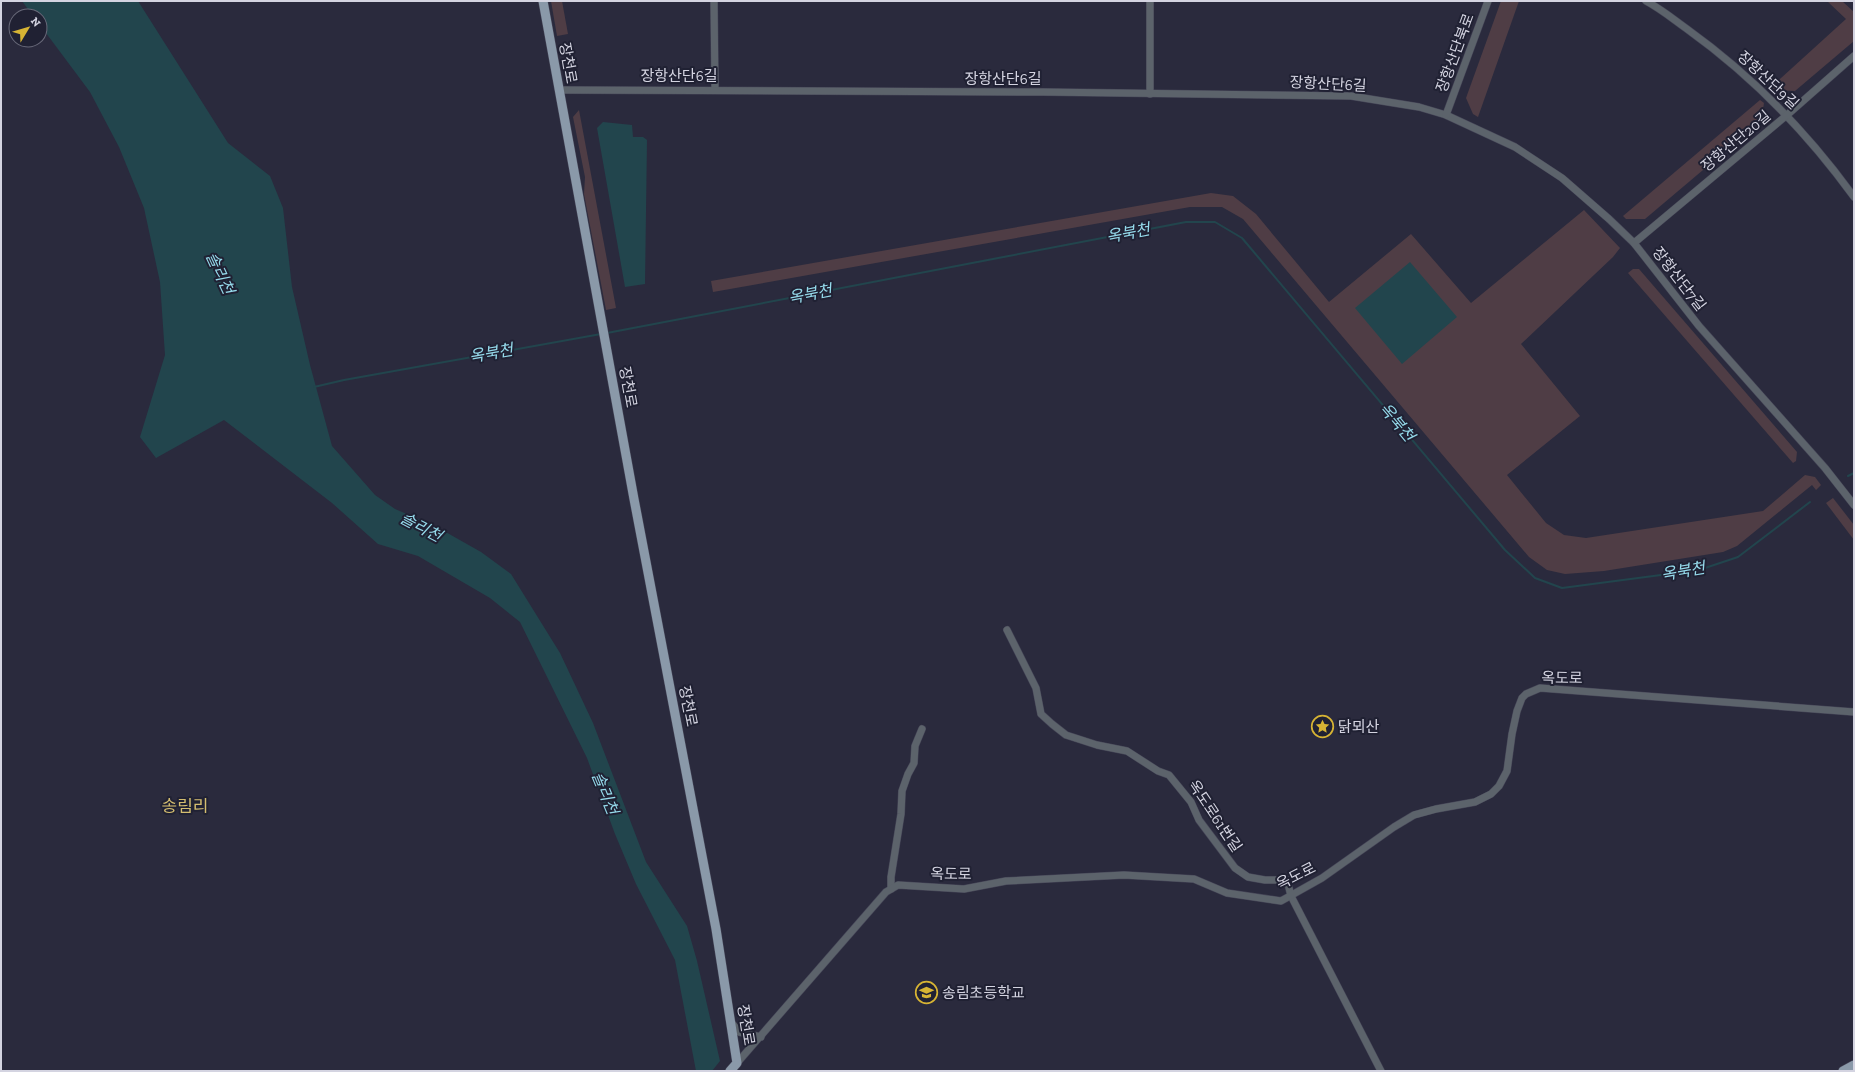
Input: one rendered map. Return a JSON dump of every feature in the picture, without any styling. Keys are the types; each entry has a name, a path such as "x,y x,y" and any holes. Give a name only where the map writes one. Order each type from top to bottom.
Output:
{"main road":[{"name":"장천로","path":"543,1 601,319 716,929 737,1063 730,1071"},
{"path":"1843,1071 1854,1065"}],"street":[{"path":"714,1 715,89"},
{"path":"1150,1 1150,94"},
{"name":"장항산단북로","path":"1446,115 1488,1"},
{"name":"장항산단9길","path":"1646,1 1710,46 1787,115 1828,161 1854,196"},
{"name":"장항산단20길","path":"1634,244 1787,115 1854,56"},
{"name":"장항산단6길","path":"559,90 715,89 1351,96 1419,107 1446,115"},
{"name":"장항산단7길","path":"1446,115 1515,147 1562,178 1609,219 1634,244 1699,326 1825,468 1854,505"},
{"name":"옥도로61번길","path":"1007,630 1036,688 1041,714 1066,735 1097,746 1127,751 1158,771 1169,775 1192,802 1199,820 1235,868 1248,877 1265,880 1287,880 1291,896"},
{"name":"옥도로","path":"891,889 898,885 964,889 1006,881 1124,875 1194,879 1227,893 1281,901 1322,878 1368,847 1394,826 1414,815 1436,809 1475,802 1491,794 1499,786 1507,771 1512,734 1522,698 1526,694 1540,688 1854,712"},
{"path":"737,1063 865,915 886,892 891,889 891,877 901,814 902,791 914,763 915,746 922,729"},
{"path":"1291,896 1381,1071"},
{"path":"731,1022 739,1032 761,1037"}],"shaded area":[{"path":"551,1 562,1 568,34 557,36"},
{"path":"1501,1 1519,1 1478,117 1473,114 1466,98"},
{"path":"1827,1 1842,1 1854,12 1854,41 1795,91 1775,90 1771,87 1846,19"},
{"path":"1760,100 1764,103 1761,121 1645,219 1626,219 1623,216"},
{"path":"579,110 616,308 606,310 584,194 585,177 573,117"},
{"path":"1211,193 1233,196 1256,214 1329,302 1411,234 1471,303 1584,210 1620,248 1613,257 1521,344 1580,416 1507,475 1546,523 1564,535 1586,538 1763,511 1805,475 1815,477 1821,485 1816,490 1812,485 1737,546 1723,552 1604,571 1565,574 1547,570 1529,557 1243,219 1222,207 1190,207 713,292 711,281"},
{"path":"1633,269 1639,269 1797,452 1796,461 1793,463 1628,273"},
{"path":"1833,498 1854,525 1854,540 1826,503"}],"water":[{"name":"솔리천","path":"22,1 138,1 228,143 270,176 283,208 292,287 310,365 332,446 375,495 395,509 435,526 481,552 511,574 560,653 593,723 646,862 687,926 697,961 720,1061 712,1071 696,1071 675,960 636,884 615,834 587,758 520,622 490,598 418,556 378,544 332,503 224,420 156,458 140,437 165,355 160,282 144,208 119,147 90,92 48,36 48,8 27,8"},
{"path":"603,122 632,125 633,137 643,137 647,140 645,284 625,287 597,128"},
{"path":"1410,262 1457,317 1402,364 1355,308"}],"waterway":[{"name":"옥북천","path":"607,333 1186,222 1215,222 1242,238 1505,550 1535,578 1562,588 1699,570 1738,557 1810,502"},
{"name":"옥북천","path":"314,387 344,380 601,334"},
{"path":"1848,476 1854,473"}],"place":[{"name":"닭뫼산","path":"1322,727"},
{"name":"송림초등학교","path":"926,993"}],"district":[{"name":"송림리","path":"185,806"}]}
